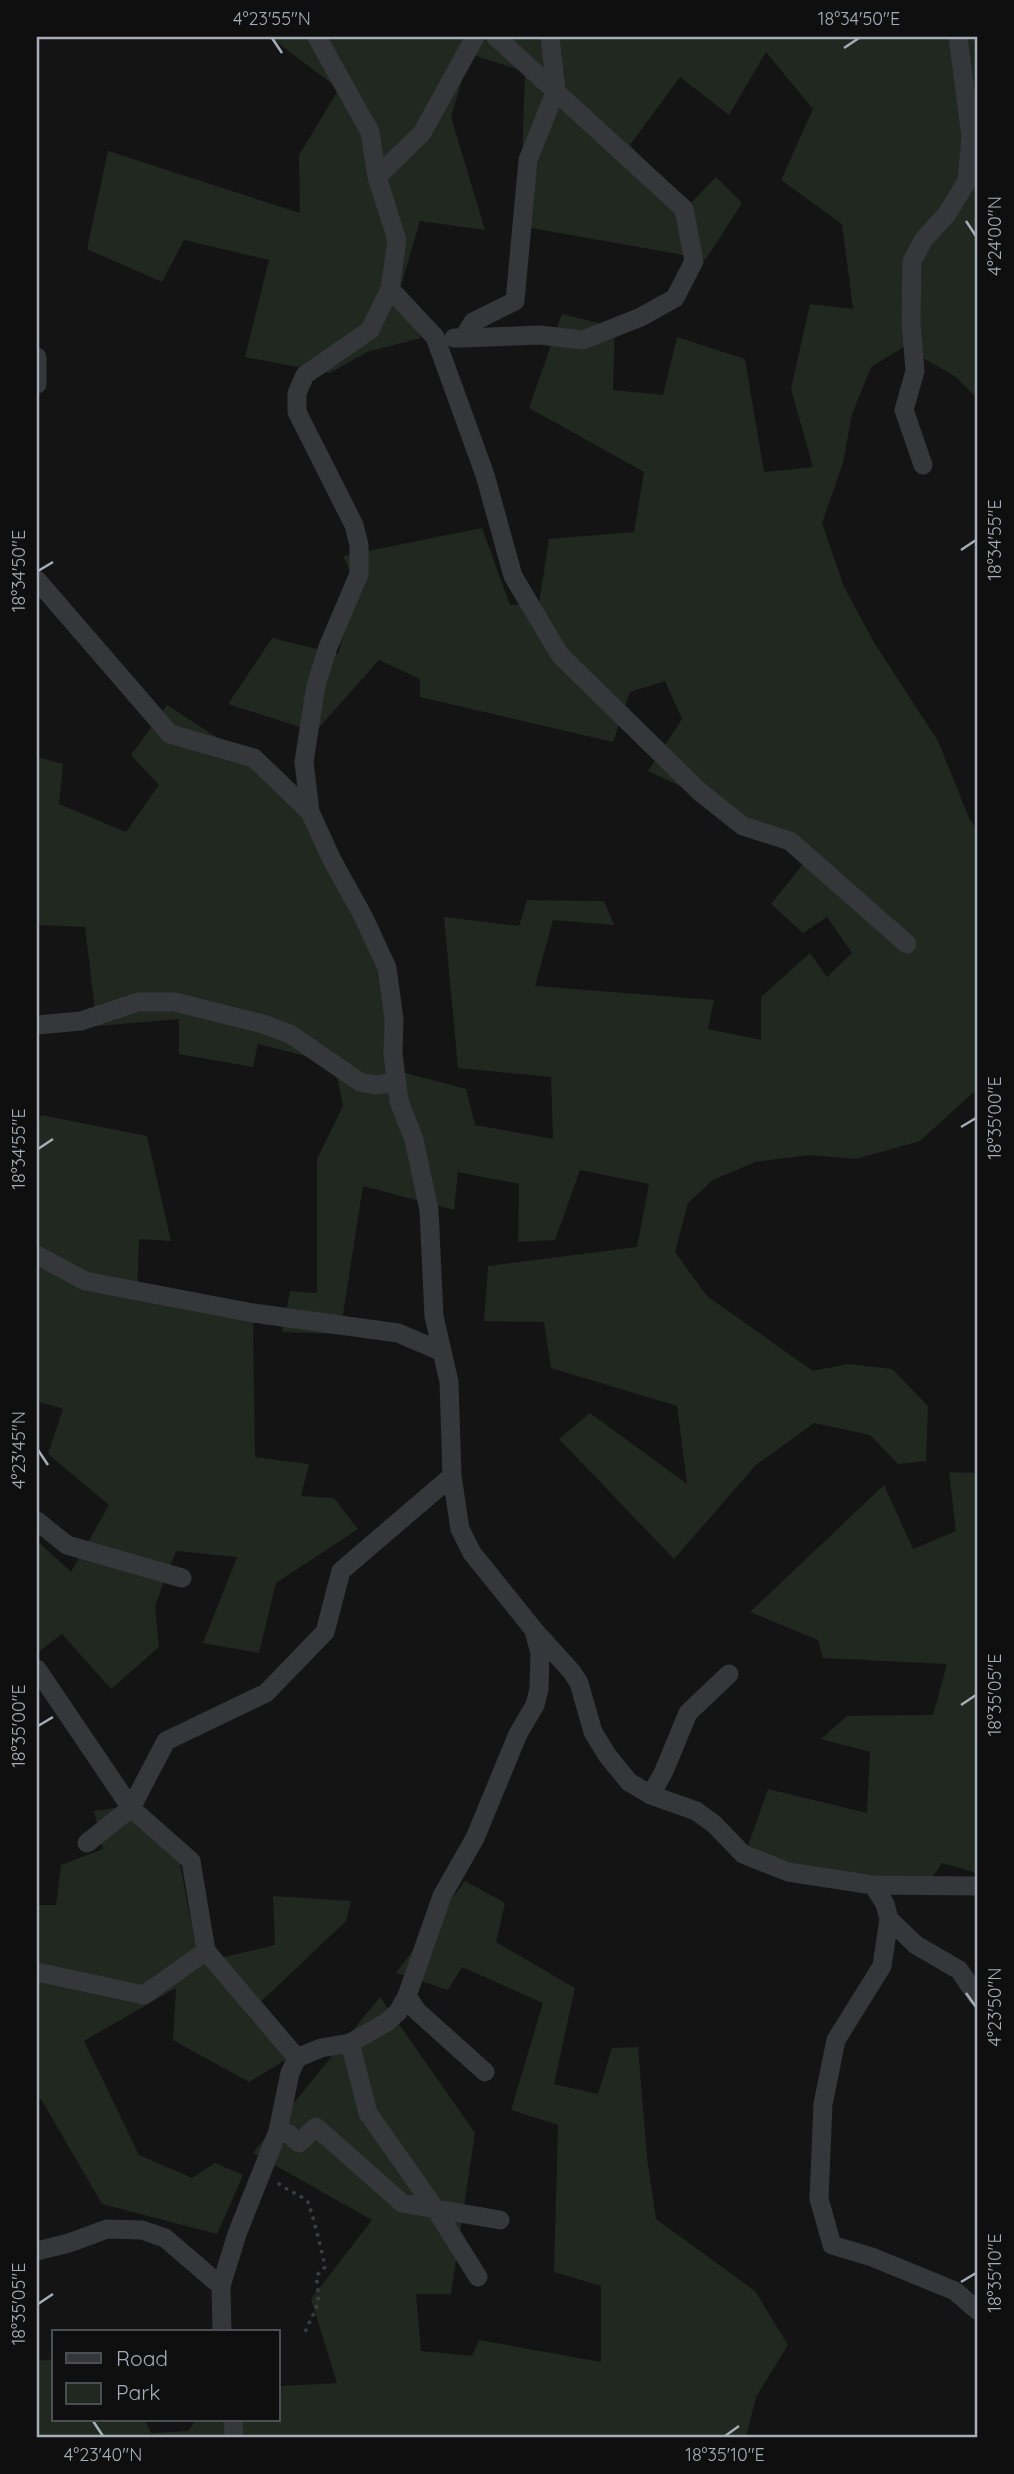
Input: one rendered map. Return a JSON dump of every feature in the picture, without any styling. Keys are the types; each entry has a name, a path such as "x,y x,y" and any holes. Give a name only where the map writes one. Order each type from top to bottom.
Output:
{"street":[{"path":"317,37 370,132 377,177 397,240 390,289 370,330 305,376 297,393 297,412 354,525 359,545 359,574 327,647 316,685 304,762 310,812 387,968 394,1019 393,1054 399,1101 414,1140 429,1210 434,1316 449,1382 452,1476 460,1529 472,1553 579,1683 593,1732 629,1782 651,1795 696,1811 743,1854 788,1872 873,1885 977,1886"},
{"path":"377,177 422,133 475,37"},
{"path":"435,337 540,335 583,340 641,317 676,299 694,261 684,209 496,37"},
{"path":"463,338 473,323 514,301 528,160 556,90 550,37"},
{"path":"923,465 904,410 915,371 911,322 912,261 924,239 947,214 967,181 971,137 958,37"},
{"path":"390,289 435,337 485,475 513,576 560,655 700,792 743,826 790,841 907,944"},
{"path":"37,360 37,384"},
{"path":"37,580 170,734 254,758 310,812"},
{"path":"37,1025 81,1021 138,1002 175,1002 263,1024 290,1034 360,1082 376,1086 396,1082"},
{"path":"37,1255 86,1281 253,1313 398,1333 440,1351"},
{"path":"87,1843 131,1808 166,1741 266,1693 325,1632 341,1571 452,1476"},
{"path":"37,1521 67,1545 182,1578"},
{"path":"222,2330 221,2286 237,2234 278,2131 290,2073 297,2058 321,2048 350,2043 387,2022 398,2012 407,1996 442,1896 475,1838 518,1734 535,1704 539,1689 540,1653 534,1630"},
{"path":"37,1669 131,1808 191,1861 206,1951 297,2058"},
{"path":"651,1795 688,1713 729,1674"},
{"path":"873,1885 885,1904 889,1919 882,1966 836,2040 823,2104 819,2199 822,2213 832,2245 872,2257 955,2291 977,2309"},
{"path":"889,1919 916,1945 959,1970 977,1996"},
{"path":"37,1972 144,1995 206,1951"},
{"path":"407,1996 417,2011 485,2072"},
{"path":"350,2043 368,2113 436,2210 478,2277"},
{"path":"278,2131 289,2134 299,2143 316,2127 402,2203 500,2220"},
{"path":"37,2251 107,2229 142,2230 165,2238 221,2286"}],"path":[{"path":"278,2172 278,2184 307,2200 312,2207 316,2237 324,2252 325,2267 317,2275 318,2299 315,2314 304,2333"}],"green space":[{"path":"270,37 977,37 977,399 956,377 904,347 871,367 852,414 843,463 822,523 844,587 875,644 938,741 969,818 977,830 977,1089 920,1141 856,1159 809,1155 755,1162 713,1180 688,1203 675,1252 707,1296 813,1371 848,1364 892,1369 928,1406 926,1461 898,1464 870,1435 814,1423 756,1465 674,1559 559,1439 590,1413 687,1484 677,1406 551,1368 544,1322 484,1321 488,1266 637,1247 649,1184 580,1170 555,1240 518,1242 519,1184 458,1172 454,1210 363,1186 340,1334 282,1332 290,1291 317,1293 317,1159 343,1106 334,1063 258,1044 253,1067 179,1054 179,1019 97,1026 85,927 37,925 37,757 63,764 59,804 126,832 159,785 131,755 167,705 287,783 392,959 398,1071 466,1089 475,1125 553,1139 551,1077 458,1068 444,917 519,926 527,900 604,901 614,925 553,920 535,986 714,1000 708,1029 761,1040 761,997 810,953 827,977 852,953 827,917 803,933 771,904 807,859 760,824 648,771 682,719 665,681 630,692 613,742 420,697 420,679 379,660 315,732 228,704 272,638 338,654 357,586 343,556 482,528 510,605 539,603 549,539 634,532 644,472 529,408 562,314 615,327 613,390 663,395 677,337 745,359 764,472 813,467 791,389 810,304 853,309 842,224 781,180 813,109 766,52 729,115 680,77 630,145 689,205 716,177 742,203 706,259 520,226 525,72 470,54 451,117 485,230 420,221 399,293 421,338 367,352 330,373 245,357 269,260 184,240 162,282 87,249 108,151 300,213 299,155 339,89"},
{"path":"41,1115 147,1136 171,1241 139,1239 137,1299 253,1320 255,1457 309,1464 301,1496 334,1498 358,1529 276,1583 259,1653 203,1643 237,1557 176,1551 155,1606 159,1647 111,1689 62,1634 37,1653 37,1541 71,1572 109,1505 48,1454 63,1409 37,1401 37,1132"},
{"path":"949,1472 977,1473 977,1873 942,1863 923,1891 743,1860 768,1789 867,1813 870,1752 821,1739 847,1716 933,1715 947,1664 823,1658 818,1640 750,1612 884,1485 913,1549 956,1531"},
{"path":"121,1807 178,1854 199,1963 275,1945 273,1896 351,1901 346,1921 247,2015 289,2058 249,2082 173,2040 176,1988 84,2041 139,2155 192,2178 215,2163 243,2175 217,2234 102,2204 41,2099 37,2100 37,1905 56,1905 61,1865 103,1849 94,1811"},
{"path":"465,1881 505,1903 496,1942 575,1988 554,2084 598,2094 612,2048 638,2047 647,2158 656,2219 755,2291 788,2345 756,2397 746,2437 37,2437 37,2361 52,2359 52,2422 146,2422 151,2433 188,2431 195,2422 280,2422 280,2385 337,2383 311,2299 372,2220 253,2153 380,1997 475,2133 451,2294 416,2294 421,2351 472,2356 479,2340 601,2362 601,2286 554,2272 558,2125 511,2110 543,2003 462,1967 448,1990 396,1973"}]}
